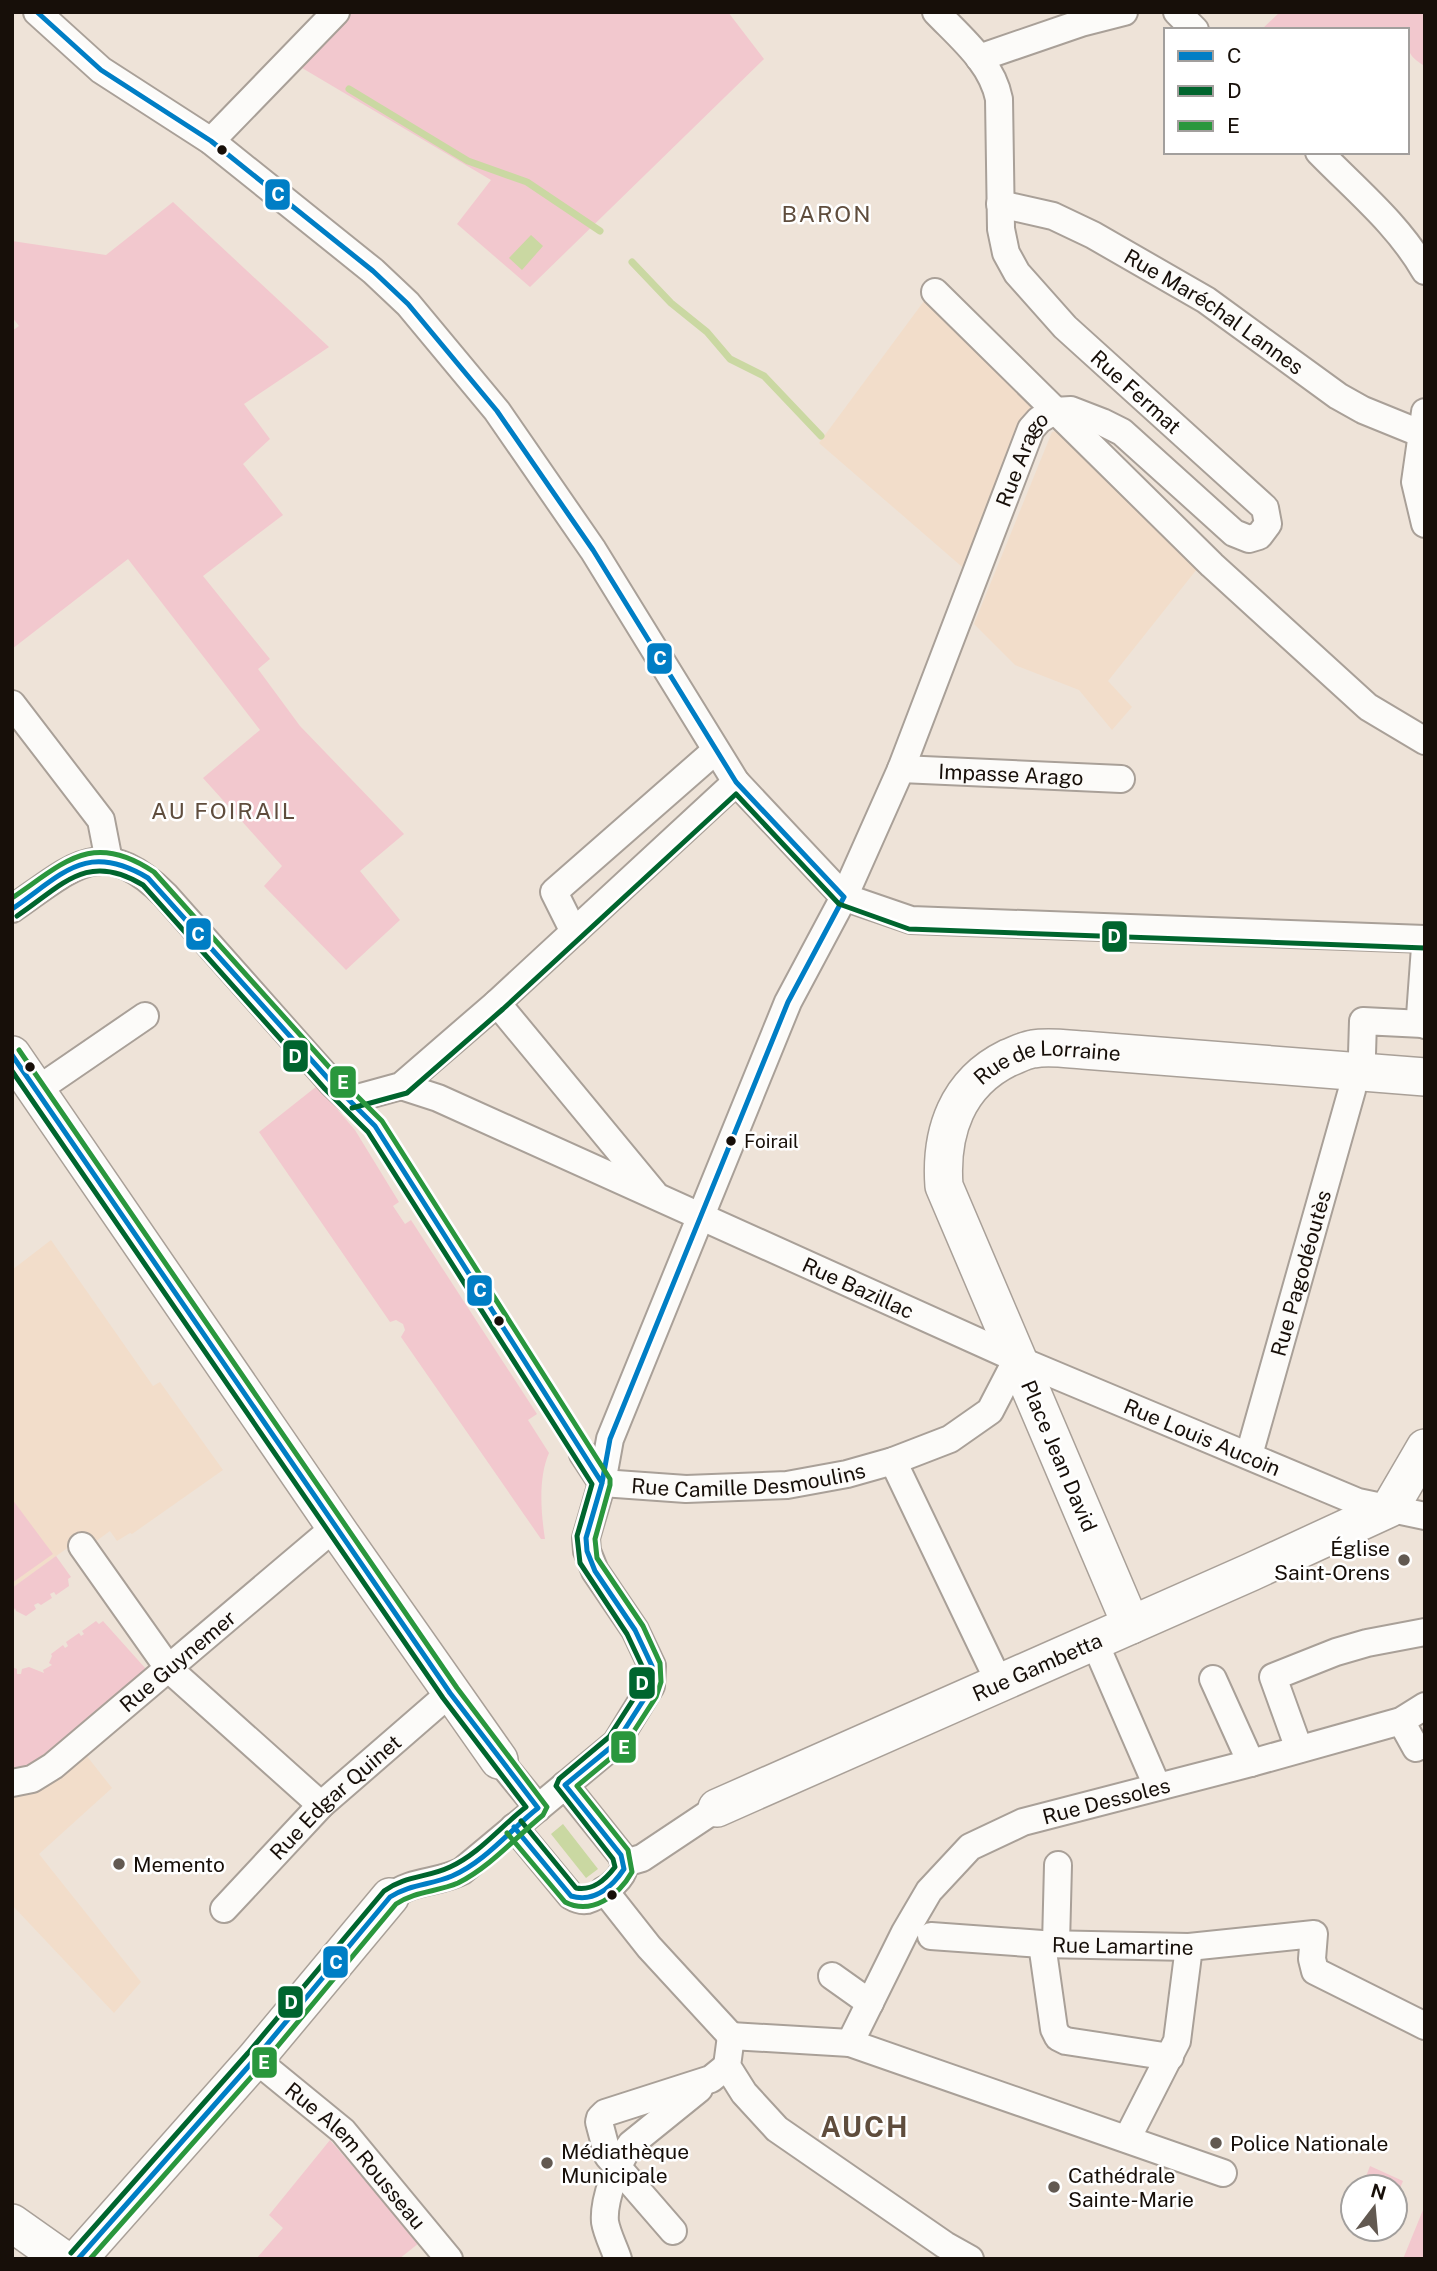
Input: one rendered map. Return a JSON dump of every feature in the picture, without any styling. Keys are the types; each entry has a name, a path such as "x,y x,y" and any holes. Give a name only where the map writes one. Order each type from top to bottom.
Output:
{"main road":[{"name":"Rue de Lorraine","path":"1017,1359 944,1186 944,1143 948,1124 958,1102 986,1071 1032,1049 1052,1048 1425,1077"},
{"path":"23,1071 335,1527 499,1760"},
{"name":"Place Jean David","path":"1017,1359 1131,1625"},
{"path":"1390,1508 1425,1448"},
{"name":"Rue Gambetta","path":"717,1808 1390,1508"},
{"path":"78,2259 254,2059 390,1897"},
{"path":"12,2223 63,2259"}],"street":[{"path":"37,12 101,70 211,141 373,271 408,304 498,411 593,550 736,782 844,897 911,920 1425,939"},
{"path":"211,141 336,12"},
{"name":"Rue Fermat","path":"936,12 992,74 999,99 1001,229 1006,253 1017,273 1065,327 1265,508 1268,516 1265,531 1249,539 1234,533 1122,432 1085,414 1071,410 1054,411"},
{"path":"979,58 1076,18 1124,12"},
{"path":"1177,12 1193,28"},
{"path":"1321,154 1396,229 1425,271"},
{"name":"Rue Maréchal Lannes","path":"1000,204 1053,216 1093,235 1206,300 1338,396 1363,410 1423,423"},
{"path":"935,292 1054,411"},
{"name":"Rue Arago","path":"565,1786 616,1743 649,1693 652,1681 652,1665 635,1630 595,1571 587,1551 586,1538 602,1483 610,1439 788,1002 844,897 901,769 1031,429 1039,420 1054,411 1212,565 1367,707 1425,741"},
{"path":"1423,423 1415,482 1425,524"},
{"path":"12,704 100,820 109,861"},
{"path":"574,932 554,892 711,744"},
{"name":"Impasse Arago","path":"901,769 1121,779"},
{"path":"12,909 75,866 94,860 128,866 148,878 341,1091 401,1086 497,1003 736,782"},
{"path":"1362,1054 1363,1021 1424,1025 1420,1016 1425,947"},
{"path":"497,1003 659,1199"},
{"path":"23,1071 74,1065 145,1016"},
{"name":"Rue Bazillac","path":"401,1086 438,1098 1017,1359"},
{"name":"Rue Pagodéoutès","path":"1248,1455 1352,1090"},
{"name":"Rue Louis Aucoin","path":"1017,1359 1358,1502 1425,1516"},
{"name":"Place Jean David","path":"893,1461 950,1439 990,1411 1017,1359"},
{"path":"583,1454 602,1483"},
{"path":"893,1461 999,1682"},
{"name":"Rue Camille Desmoulins","path":"602,1483 720,1489 787,1485 848,1474 893,1461"},
{"name":"Rue Guynemer","path":"12,1783 44,1774 335,1527"},
{"path":"82,1546 169,1669 321,1805"},
{"path":"1299,1749 1273,1677 1347,1649 1425,1632"},
{"path":"1094,1641 1157,1786"},
{"path":"1213,1679 1251,1763"},
{"name":"Rue Edgar Quinet","path":"224,1909 321,1805 450,1693"},
{"name":"Rue Dessoles","path":"850,2043 905,1932 929,1891 970,1847 1023,1822 1401,1721 1425,1706"},
{"path":"1401,1721 1416,1748"},
{"path":"499,1760 538,1808"},
{"path":"390,1897 409,1885 447,1879 462,1871 514,1827 565,1786 621,1855 625,1863 620,1877 588,1900 577,1899 571,1896 514,1827"},
{"name":"Rue Gambetta","path":"625,1863 642,1858 717,1808"},
{"path":"1058,1865 1049,1944 1054,2029 1058,2037 1066,2041 1170,2057"},
{"path":"604,1890 649,1947 731,2036 850,2043 1013,2098 1223,2174"},
{"name":"Rue Lamartine","path":"931,1936 1049,1944 1189,1947 1314,1934 1312,1959 1315,1971 1425,2026"},
{"path":"1127,2139 1177,2041 1189,1947"},
{"path":"832,1976 870,2003"},
{"path":"618,2259 605,2221 617,2168 631,2144 719,2073 731,2036"},
{"name":"Rue Alem Rousseau","path":"254,2059 343,2132 449,2259"},
{"path":"673,2231 608,2156 600,2118 605,2113 719,2073"},
{"path":"719,2073 744,2093 777,2129 945,2245 970,2259"}],"shaded area":[{"path":"347,12 728,12 764,59 530,287 457,224 491,180 297,65"},
{"path":"1280,12 1425,12 1425,66 1409,51 1409,28 1263,28"},
{"path":"173,202 329,347 244,404 270,439 243,464 283,515 203,576 270,659 258,669 300,726 404,834 360,871 400,920 346,970 264,886 282,866 203,778 260,730 128,559 12,649 12,331 19,326 12,317 12,241 106,255"},
{"path":"531,235 543,246 522,270 509,258"},
{"path":"927,297 1033,401 968,572 819,443"},
{"path":"1064,429 1201,564 1108,681 1132,707 1112,730 1079,690 1015,665 974,624 1052,432"},
{"path":"317,1086 355,1130 399,1202 393,1206 405,1224 411,1220 537,1414 528,1420 549,1453 542,1484 545,1539 541,1539 401,1337 405,1330 403,1324 396,1320 390,1322 259,1132"},
{"path":"51,1240 153,1386 160,1382 223,1470 132,1534 117,1541 110,1531 95,1542 84,1536 12,1588 12,1270"},
{"path":"12,1499 53,1554 12,1583"},
{"path":"56,1556 71,1577 68,1579 69,1586 56,1595 54,1592 50,1594 52,1598 41,1605 34,1605 36,1609 26,1616 15,1608 12,1613 12,1588"},
{"path":"96,1621 99,1624 103,1621 146,1669 37,1760 12,1769 12,1667 17,1669 17,1674 29,1667 44,1673 43,1670 52,1665 49,1663 51,1654 63,1645 65,1648 68,1646 66,1642 79,1633 81,1636 84,1634 82,1631"},
{"path":"86,1755 112,1788 39,1854 141,1982 114,2013 12,1905 12,1793"},
{"path":"563,1824 598,1869 586,1878 551,1834"},
{"path":"330,2140 419,2243 399,2259 256,2259 283,2228 269,2215"},
{"path":"1370,2166 1385,2173 1367,2173"},
{"path":"1425,2205 1425,2259 1403,2259"}],"waterway":[{"path":"349,89 468,161 527,182 600,231"},
{"path":"632,262 671,303 707,332 730,359 764,376 821,436"}],"transit line":[{"name":"C","path":"37,12 101,70 211,141 373,271 408,304 497,411 593,550 736,782 844,897"},
{"name":"D","path":"352,1108 407,1093 503,1009 736,794 839,904 909,929 1425,948"},
{"name":"E","path":"12,898 47,873 79,856 113,853 154,872 338,1077 382,1121 610,1479 595,1539 597,1558 643,1626 660,1663 661,1682 656,1697 623,1748 577,1786 628,1850 632,1872 620,1888 604,1901 595,1905 575,1906 565,1902 507,1833"},
{"name":"C","path":"12,909 61,874 91,862 108,862 126,867 148,878 332,1083 375,1126 602,1483"},
{"name":"D","path":"17,916 62,884 91,872 106,871 123,875 143,885 325,1089 368,1132 592,1484 577,1536 580,1563 627,1634 643,1668 643,1680 609,1737 559,1779 556,1786 613,1859 615,1867 598,1884 588,1888 576,1888 521,1821"},
{"name":"C","path":"514,1827 571,1896 587,1897 602,1892 624,1869 621,1855 565,1785 616,1743 648,1693 652,1681 652,1666 635,1630 595,1571 587,1551 586,1538 602,1483 610,1439 788,1002 844,897"},
{"name":"E","path":"19,1050 457,1688 547,1807 543,1815 470,1876 458,1883 411,1896 396,1904 262,2065 90,2259"},
{"name":"C","path":"12,1055 450,1693 538,1808 464,1870 390,1897 255,2059 78,2259"},
{"name":"D","path":"12,1071 443,1698 526,1807 461,1861 441,1871 400,1882 384,1891 248,2053 71,2253"}],"place":[{"name":"Foirail","path":"731,1141"},
{"name":"Église Saint-Orens","path":"1404,1560"},
{"name":"Memento","path":"119,1864"},
{"name":"Police Nationale","path":"1216,2143"},
{"name":"Médiathèque Municipale","path":"547,2163"},
{"name":"Cathédrale Sainte-Marie","path":"1054,2187"}],"district":[{"name":"BARON","path":"827,213"},
{"name":"AU FOIRAIL","path":"224,810"},
{"name":"AUCH","path":"865,2126"}]}
